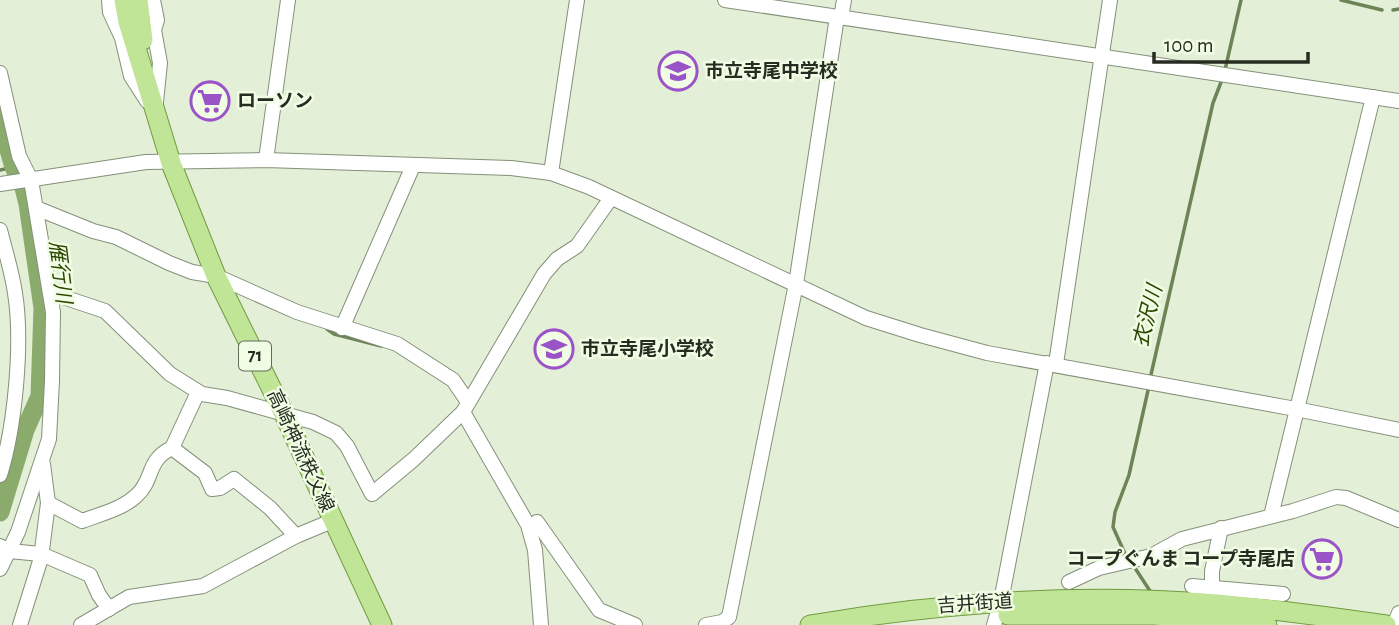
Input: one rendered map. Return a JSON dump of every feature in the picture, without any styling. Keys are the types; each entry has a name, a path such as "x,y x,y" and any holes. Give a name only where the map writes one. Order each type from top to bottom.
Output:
{"main road":[{"name":"高崎神流秩父線","path":"124,0 128,22 171,163 216,276 284,414 382,625"},
{"name":"高崎神流秩父線","path":"138,0 147,79"},
{"name":"吉井街道","path":"899,625 1142,600 1253,608 1386,625"},
{"name":"吉井街道","path":"810,625 927,608 997,614 1155,615 1267,625"}],"street":[{"path":"109,0 110,12 122,38 131,76 155,114"},
{"path":"153,0 157,20 154,30 160,63 155,114"},
{"path":"267,160 289,0"},
{"path":"551,173 577,0"},
{"path":"725,0 1399,101"},
{"path":"706,625 722,622 729,617 796,284 844,0"},
{"path":"997,614 1051,363 1110,0"},
{"path":"0,73 19,156 31,180 53,312 49,439 5,548 0,569"},
{"path":"1271,516 1373,97"},
{"path":"0,184 144,162 267,160 511,168 551,173 611,198 866,318 920,335 987,353 1399,430"},
{"path":"342,328 413,166"},
{"path":"51,293 105,311 170,374 198,391 313,422 336,433 347,446 372,494 414,459 465,407 544,274 557,260 577,246 611,198"},
{"path":"36,208 93,231 116,237 192,272 216,276 297,312 397,344 453,380 528,525 535,550 541,625"},
{"path":"0,230 3,257 15,294 17,344 15,399 0,475"},
{"path":"48,503 82,521 118,508 138,495 159,454 172,448 198,391"},
{"path":"172,448 205,472 212,489 220,488 234,479 270,508 296,536"},
{"path":"20,625 41,554 48,503 43,459"},
{"path":"1069,582 1099,568 1151,556 1182,539 1336,496 1399,520"},
{"path":"86,624 129,597 203,586 296,536 332,521"},
{"path":"537,522 599,610 635,625"},
{"path":"1212,587 1212,570 1221,528"},
{"path":"5,548 41,554 90,575 108,609"},
{"path":"1192,586 1283,594"},
{"path":"1394,625 1399,613"}],"waterway":[{"name":"衣沢川","path":"1225,70 1241,0"},
{"path":"1341,0 1382,10"},
{"path":"1393,10 1399,9"},
{"name":"衣沢川","path":"1150,379 1213,103 1223,77"},
{"name":"雁行川","path":"0,119 28,204 43,308 40,396 25,430 0,512"},
{"path":"0,170 14,167"},
{"path":"327,329 334,334 381,346"},
{"name":"衣沢川","path":"1126,556 1113,527 1115,512 1129,475 1149,386"},
{"name":"衣沢川","path":"1133,565 1152,594"}],"place":[{"name":"市立寺尾中学校","path":"678,71"},
{"name":"ローソン","path":"210,101"},
{"name":"市立寺尾小学校","path":"554,349"},
{"name":"コープぐんま コープ寺尾店","path":"1322,559"}]}
